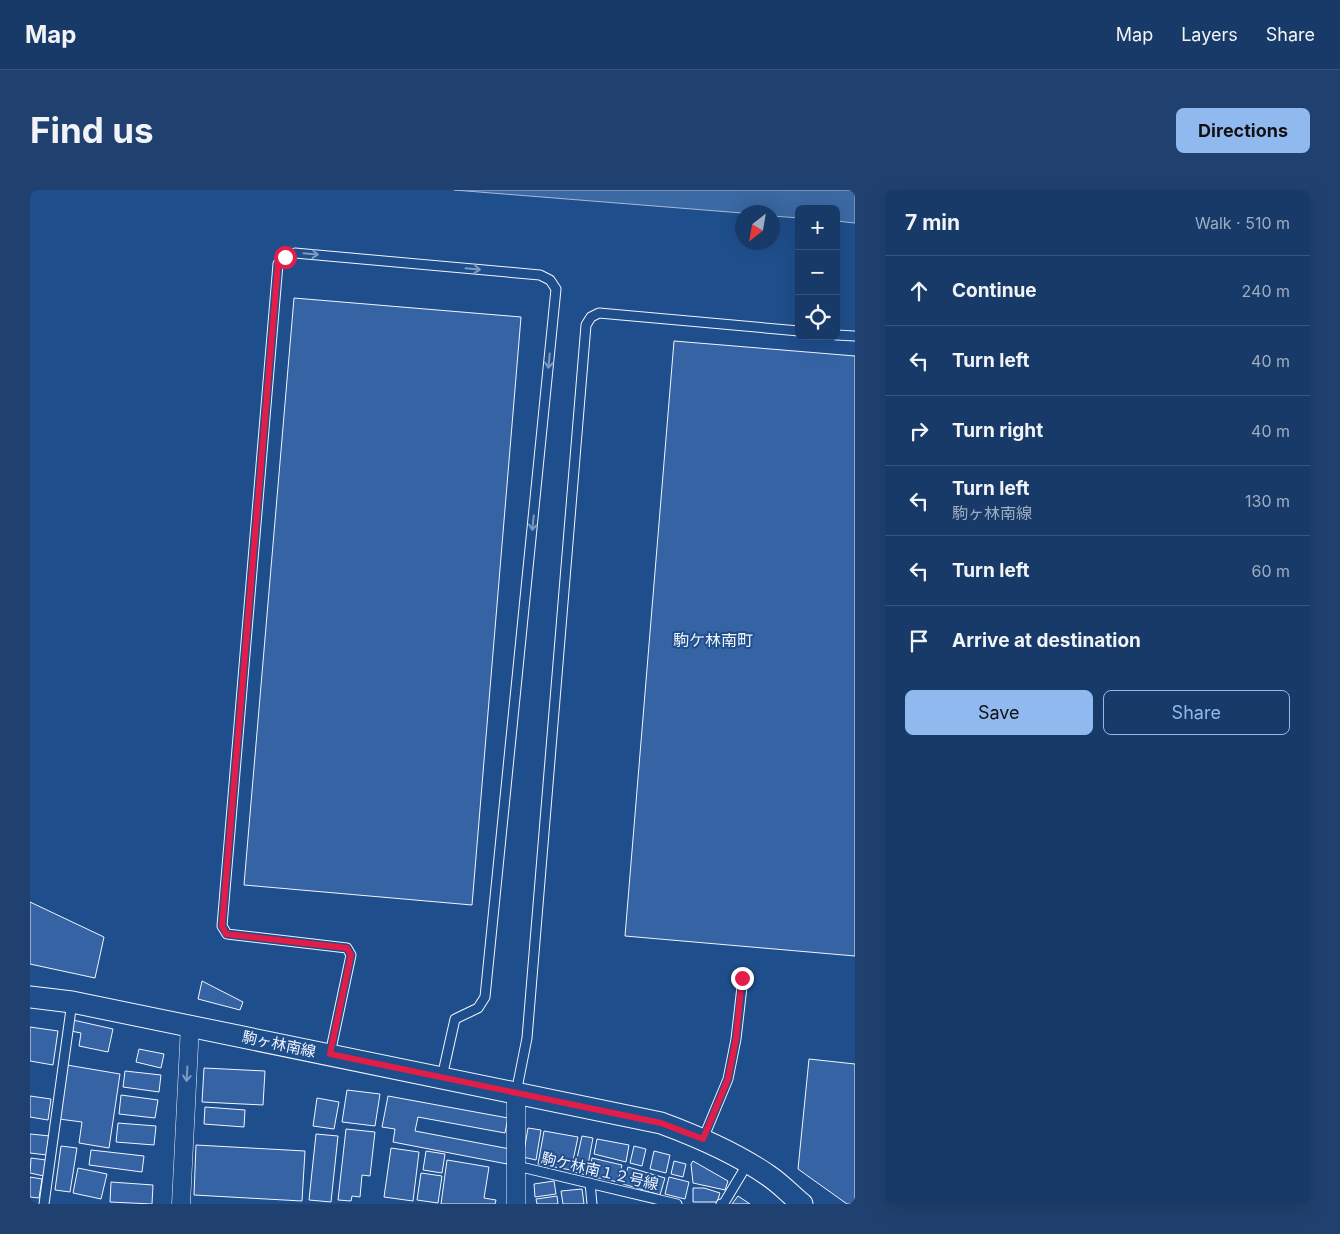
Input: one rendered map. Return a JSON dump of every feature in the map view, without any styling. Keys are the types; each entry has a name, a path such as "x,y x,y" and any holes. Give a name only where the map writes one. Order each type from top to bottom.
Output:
{"street":[{"name":"駒ヶ林南線","path":"30,997 72,1002 661,1123 703,1139 748,1162 771,1177 802,1204"},
{"path":"181,1204 190,1026"},
{"path":"516,1092 516,1204"}],"lane":[{"path":"330,1054 351,955 347,948 226,934 222,926 278,264 285,257 296,253 540,275 550,280 556,289 485,997 478,1008 455,1019 442,1077"},
{"path":"516,1092 527,1038 586,325 591,317 599,313 795,331"},
{"path":"840,335 855,336"},
{"path":"703,1139 728,1079 736,1039 742,978"},
{"path":"44,1204 72,1002"},
{"path":"723,1204 748,1162"},
{"name":"駒ケ林南１２号線","path":"516,1166 677,1204"},
{"path":"590,1183 592,1204"}],"water":[{"path":"454,190 855,190 855,223 840,221 840,205 795,205 795,218 780,217 780,205 735,205 735,212"}],"building":[{"path":"294,298 521,317 472,905 244,885"},
{"path":"674,341 855,356 855,956 625,936"},
{"path":"30,902 104,937 95,978 30,964"},
{"path":"202,981 243,1002 240,1010 198,999"},
{"path":"73,1020 113,1029 108,1052 79,1046 81,1033 71,1031"},
{"path":"30,1027 58,1031 53,1065 30,1061"},
{"path":"139,1049 164,1054 161,1068 136,1062"},
{"path":"809,1059 855,1064 855,1204 847,1204 798,1169"},
{"path":"67,1065 120,1074 109,1148 79,1143 82,1122 59,1119"},
{"path":"204,1068 265,1071 263,1105 202,1102"},
{"path":"125,1071 161,1075 159,1092 123,1087"},
{"path":"347,1090 380,1094 375,1126 342,1122"},
{"path":"121,1095 158,1100 155,1118 119,1114"},
{"path":"30,1096 51,1099 48,1120 30,1117"},
{"path":"388,1096 508,1118 505,1133 418,1117 415,1131 510,1149 507,1164 393,1142 395,1129 382,1127"},
{"path":"317,1098 339,1102 334,1129 313,1126"},
{"path":"205,1107 245,1110 244,1127 204,1124"},
{"path":"118,1123 156,1126 154,1145 116,1142"},
{"path":"528,1128 541,1130 536,1160 523,1157"},
{"path":"346,1129 375,1132 370,1176 362,1175 360,1197 352,1196 351,1201 338,1200"},
{"path":"544,1131 578,1137 571,1170 538,1164"},
{"path":"30,1134 50,1136 47,1155 30,1153"},
{"path":"316,1134 338,1136 331,1202 309,1200"},
{"path":"582,1136 593,1138 586,1175 574,1172"},
{"path":"597,1139 629,1145 626,1162 594,1154"},
{"path":"196,1145 305,1151 302,1201 194,1195"},
{"path":"61,1146 77,1148 70,1192 55,1190"},
{"path":"634,1146 646,1149 642,1166 630,1163"},
{"path":"391,1148 419,1152 413,1201 384,1197"},
{"path":"91,1150 144,1156 142,1172 89,1165"},
{"path":"426,1151 445,1154 442,1173 423,1170"},
{"path":"654,1151 670,1155 666,1173 650,1169"},
{"path":"31,1158 46,1160 44,1176 30,1173"},
{"path":"592,1158 622,1165 618,1182 589,1176"},
{"path":"447,1160 489,1167 484,1198 496,1200 495,1204 441,1204"},
{"path":"674,1161 686,1164 683,1177 671,1174"},
{"path":"693,1161 728,1181 725,1190 693,1183 691,1164"},
{"path":"628,1167 665,1178 660,1195 623,1184"},
{"path":"78,1168 107,1174 101,1199 73,1193"},
{"path":"421,1173 442,1176 438,1203 417,1200"},
{"path":"30,1177 42,1179 39,1198 30,1197"},
{"path":"669,1177 689,1182 685,1199 665,1194"},
{"path":"554,1181 556,1194 535,1197 534,1184"},
{"path":"111,1182 153,1185 152,1204 110,1202"},
{"path":"693,1188 704,1188 720,1193 717,1202 693,1202"},
{"path":"582,1189 584,1204 563,1204 561,1191"},
{"path":"557,1196 558,1204 537,1204 536,1199"},
{"path":"738,1196 750,1204 732,1204"}],"district":[{"name":"駒ケ林南町","path":"713,640"}],"route":[{"path":"285,257 278,264 222,926 226,934 347,948 351,955 330,1054 661,1123 703,1139 728,1079 736,1039 742,978"}]}
